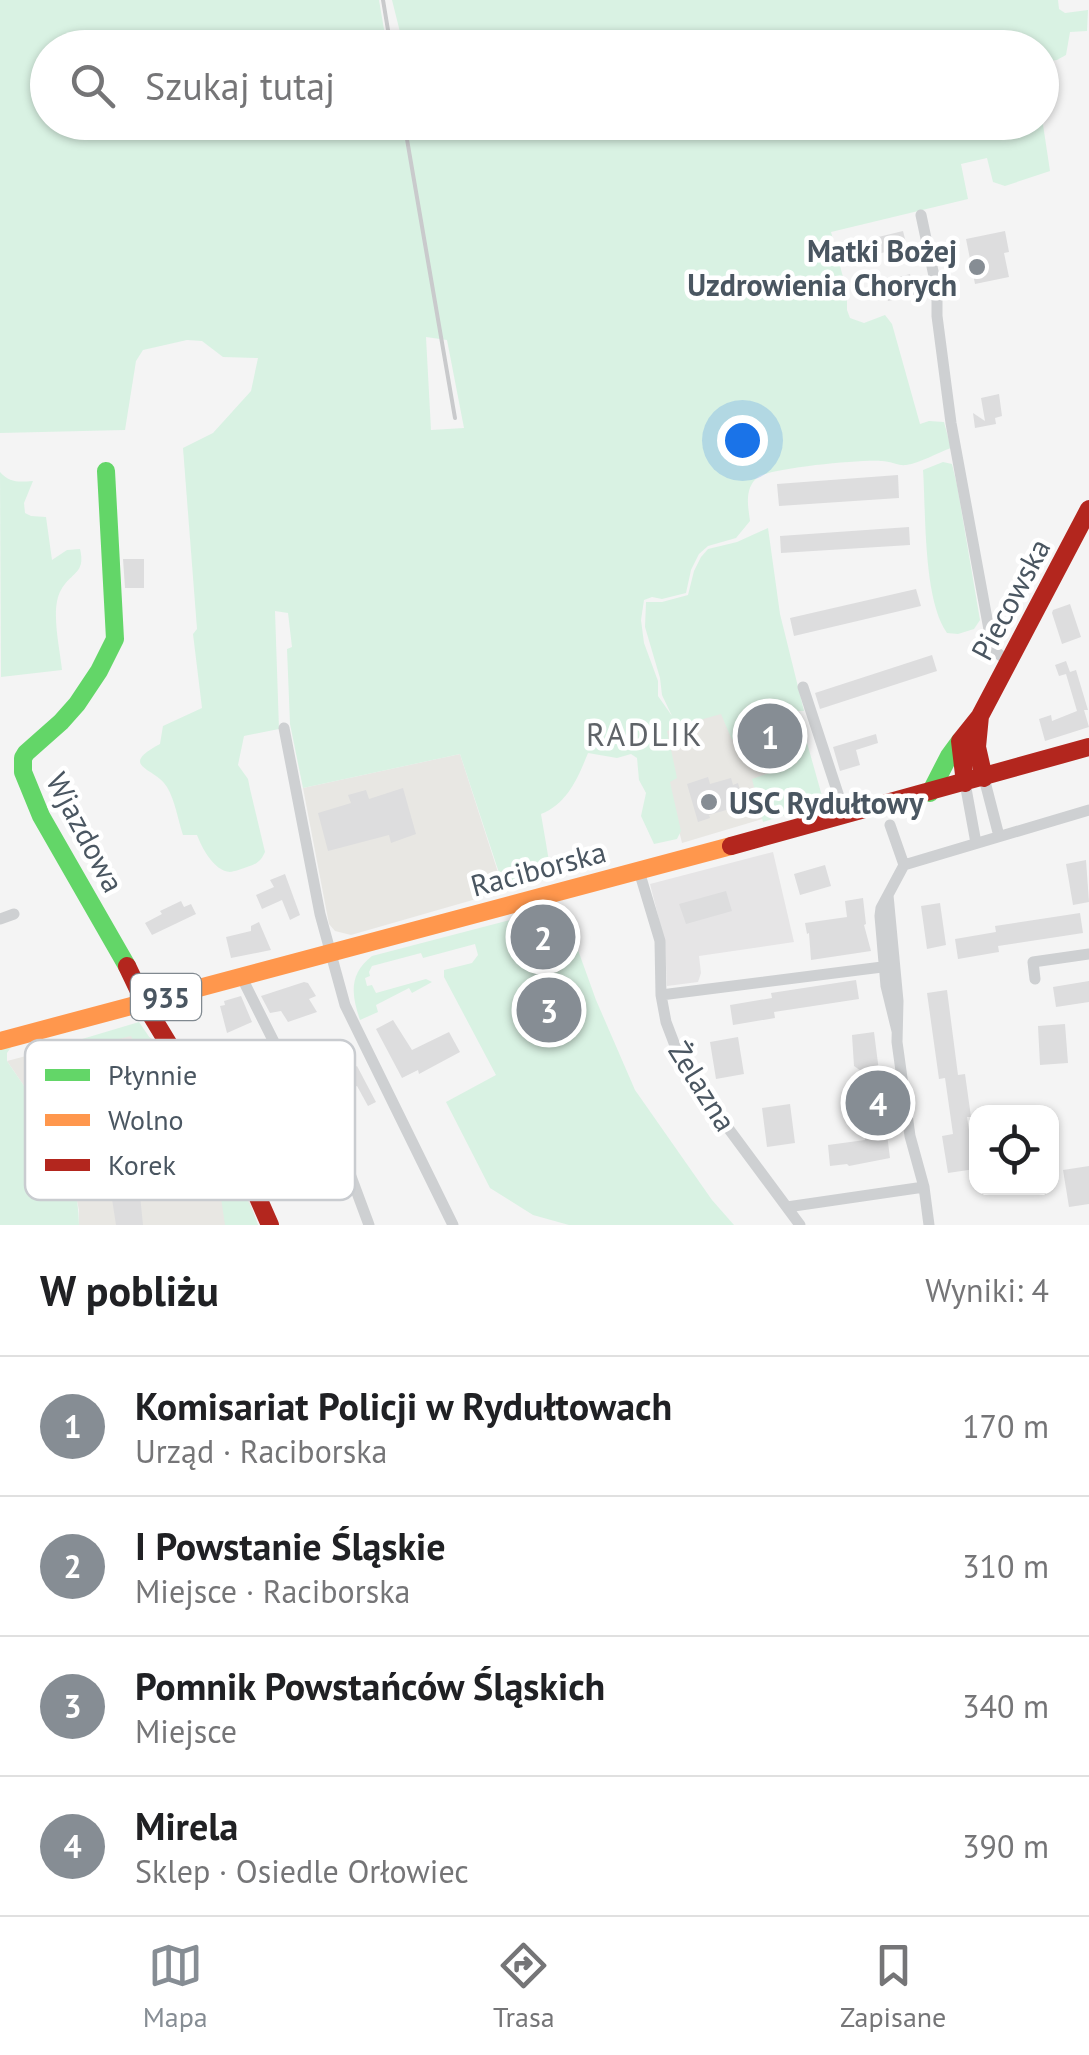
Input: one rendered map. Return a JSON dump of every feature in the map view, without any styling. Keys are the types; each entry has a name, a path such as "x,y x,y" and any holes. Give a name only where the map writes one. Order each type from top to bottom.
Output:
{"street":[{"path":"921,215 938,290 937,316 951,422 990,636 996,652 1008,662"},
{"name":"Wjazdowa","path":"106,471 115,639 112,650 61,722 24,753 22,765 26,783 54,840 105,924 142,1004"},
{"name":"Piecowska","path":"930,792 949,756 980,716 1089,509"},
{"path":"803,687 846,815"},
{"name":"Piecowska","path":"974,780 980,716"},
{"path":"284,728 320,914 345,1005 453,1225"},
{"path":"960,741 999,836"},
{"name":"Raciborska","path":"0,1041 1089,747"},
{"path":"974,780 976,843"},
{"path":"929,1225 924,1187 910,1136 897,1031 889,1001 889,966 880,916 888,895 904,864 1089,810"},
{"path":"890,825 904,864"},
{"name":"Żelazna","path":"639,871 660,941 661,995 670,1035 687,1072 800,1225"},
{"path":"0,919 14,914"},
{"path":"1035,979 1033,962 1089,954"},
{"path":"661,995 889,966"},
{"path":"241,976 273,1040"},
{"path":"142,1004 167,1040"},
{"path":"787,1208 924,1187"},
{"path":"355,1188 369,1225"},
{"path":"259,1200 270,1225"}],"shaded area":[{"path":"722,711 741,734 742,721 783,711 800,767 766,818 682,843 668,786 665,731"},
{"path":"460,754 504,891 351,935 335,931 329,924 303,788"},
{"path":"773,852 794,942 699,956 698,982 667,986 665,943 650,884"},
{"path":"133,1028 152,1040 87,1040"},
{"path":"25,1056 25,1087 7,1061"},
{"path":"77,1200 249,1200 258,1225 79,1225"}],"green space":[{"path":"0,0 379,0 384,30 30,30 30,140 1045,140 1050,171 1005,186 993,182 987,158 961,164 968,199 831,232 850,318 864,323 885,315 892,324 920,424 944,422 951,448 906,465 882,461 838,463 780,470 758,477 749,492 750,521 736,538 708,546 699,554 686,593 644,600 644,643 658,681 658,696 672,716 662,695 645,627 646,602 688,595 694,571 708,549 768,528 780,614 804,711 798,711 824,803 763,822 752,779 797,763 780,714 742,725 743,736 732,740 721,714 679,726 676,722 676,727 667,731 677,778 670,782 681,831 677,839 654,844 641,816 646,793 639,780 637,758 631,754 617,758 588,753 565,797 541,814 552,879 502,882 460,754 303,788 290,724 287,649 292,647 288,613 275,611 279,729 244,736 238,765 248,779 265,852 253,865 224,871 209,858 197,835 183,835 167,787 140,762 160,744 163,726 202,708 193,634 197,629 183,448 213,433 251,391 258,358 223,357 202,341 187,340 143,350 136,361 125,430 0,433","holes":["426,337 447,340 464,428 431,430"]},
{"path":"392,0 1058,0 1059,9 1065,13 1088,10 1087,31 1070,32 1066,55 1059,59 1059,30 400,30"},
{"path":"943,462 952,464 957,485 980,620 974,629 958,634 947,633 939,618 927,555 923,470"},
{"path":"0,472 15,481 33,481 24,503 25,513 46,517 52,560 67,550 80,549 79,568 61,590 56,607 62,670 1,677"},
{"path":"544,911 565,914 635,1090 734,1225 569,1225 533,1215 490,1188 446,1102 496,1075 444,977 444,970 472,963 478,955 475,944 372,966 370,976 365,978 367,986 372,985 376,993 426,979 432,982 412,993 409,988 376,1005 378,1012 360,1020 354,985 359,970 372,956"},
{"path":"139,1022 151,1040 133,1040 131,1036 79,1040"},
{"path":"18,1037 7,1053 7,1061 25,1088 25,1200 77,1200 79,1225 0,1225 0,1041"},
{"path":"221,1200 248,1200 258,1225 225,1225"}],"building":[{"path":"903,231 907,247 873,255 870,239"},
{"path":"1005,231 1009,277 975,284 966,239"},
{"path":"910,274 915,295 888,301 883,281"},
{"path":"999,394 1002,416 995,418 996,424 975,428 973,413 985,421 981,398"},
{"path":"898,475 899,498 779,506 777,484"},
{"path":"909,527 910,545 781,553 780,536"},
{"path":"123,559 144,559 144,588 125,588"},
{"path":"916,589 921,606 794,636 790,618"},
{"path":"1070,604 1081,637 1062,644 1052,613"},
{"path":"932,655 937,671 820,709 815,693"},
{"path":"1066,661 1070,672 1076,670 1089,727 1045,741 1039,719 1051,715 1052,721 1077,711 1066,674 1059,676 1055,665"},
{"path":"876,734 878,743 856,750 860,765 840,771 833,747"},
{"path":"708,777 710,784 731,778 733,785 738,783 741,794 736,795 740,806 698,822 687,784"},
{"path":"403,788 416,834 391,843 389,835 328,851 318,813 351,803 348,795 366,790 369,799"},
{"path":"1086,860 1089,902 1073,905 1066,864"},
{"path":"825,865 831,886 800,895 794,874"},
{"path":"285,874 300,915 290,920 282,900 262,909 256,895 274,887 270,880"},
{"path":"726,891 732,911 686,924 679,904"},
{"path":"863,898 864,925 871,951 811,960 805,923 847,917 845,901"},
{"path":"181,901 184,907 191,904 196,914 152,935 145,923"},
{"path":"940,903 946,945 927,949 921,906"},
{"path":"1080,913 1083,933 998,946 999,952 958,959 955,939 996,932 995,926"},
{"path":"259,922 271,950 231,958 226,937 251,931 251,926"},
{"path":"856,980 859,999 774,1012 775,1018 733,1025 730,1005 772,998 771,993"},
{"path":"1089,981 1089,1002 1056,1007 1053,987"},
{"path":"304,982 316,996 309,999 317,1012 288,1022 281,1011 270,1013 261,996"},
{"path":"947,990 958,1075 965,1074 969,1105 969,1170 948,1173 942,1136 953,1134 945,1078 939,1079 927,993"},
{"path":"241,996 252,1022 227,1033 220,1006"},
{"path":"393,1020 412,1050 449,1032 460,1052 419,1074 418,1070 402,1078 376,1029"},
{"path":"1065,1024 1068,1063 1040,1065 1038,1026"},
{"path":"874,1032 890,1158 830,1166 828,1145 865,1140 860,1102 865,1096 858,1091 856,1077 861,1071 854,1066 852,1035"},
{"path":"738,1037 744,1074 716,1079 710,1042"},
{"path":"357,1066 376,1102 368,1106 357,1086"},
{"path":"790,1104 795,1143 767,1147 762,1108"},
{"path":"1089,1166 1089,1204 1069,1207 1063,1170"},
{"path":"112,1200 140,1200 143,1225 116,1225"}],"railway":[{"path":"383,0 388,30"},
{"path":"407,140 455,418"}],"traffic: fast":[{"path":"106,471 115,639 77,704 26,753 23,772 41,816 127,966"},
{"path":"930,793 960,741"}],"traffic: slow":[{"path":"0,1041 731,846"}],"traffic: jam":[{"path":"965,783 960,741 980,716 1089,509"},
{"path":"980,716 977,747 984,778"},
{"path":"731,846 1089,747"},
{"path":"127,966 166,1040"},
{"path":"259,1200 270,1225"}],"place":[{"name":"Matki Bożej Uzdrowienia Chorych","path":"977,267"},
{"name":"Komisariat Policji w Rydułtowach","path":"770,736"},
{"name":"USC Rydułtowy","path":"709,802"},
{"name":"I Powstanie Śląskie","path":"543,937"},
{"name":"Pomnik Powstańców Śląskich","path":"549,1010"},
{"name":"Mirela","path":"878,1103"}],"district":[{"name":"RADLIK","path":"645,734"}]}
